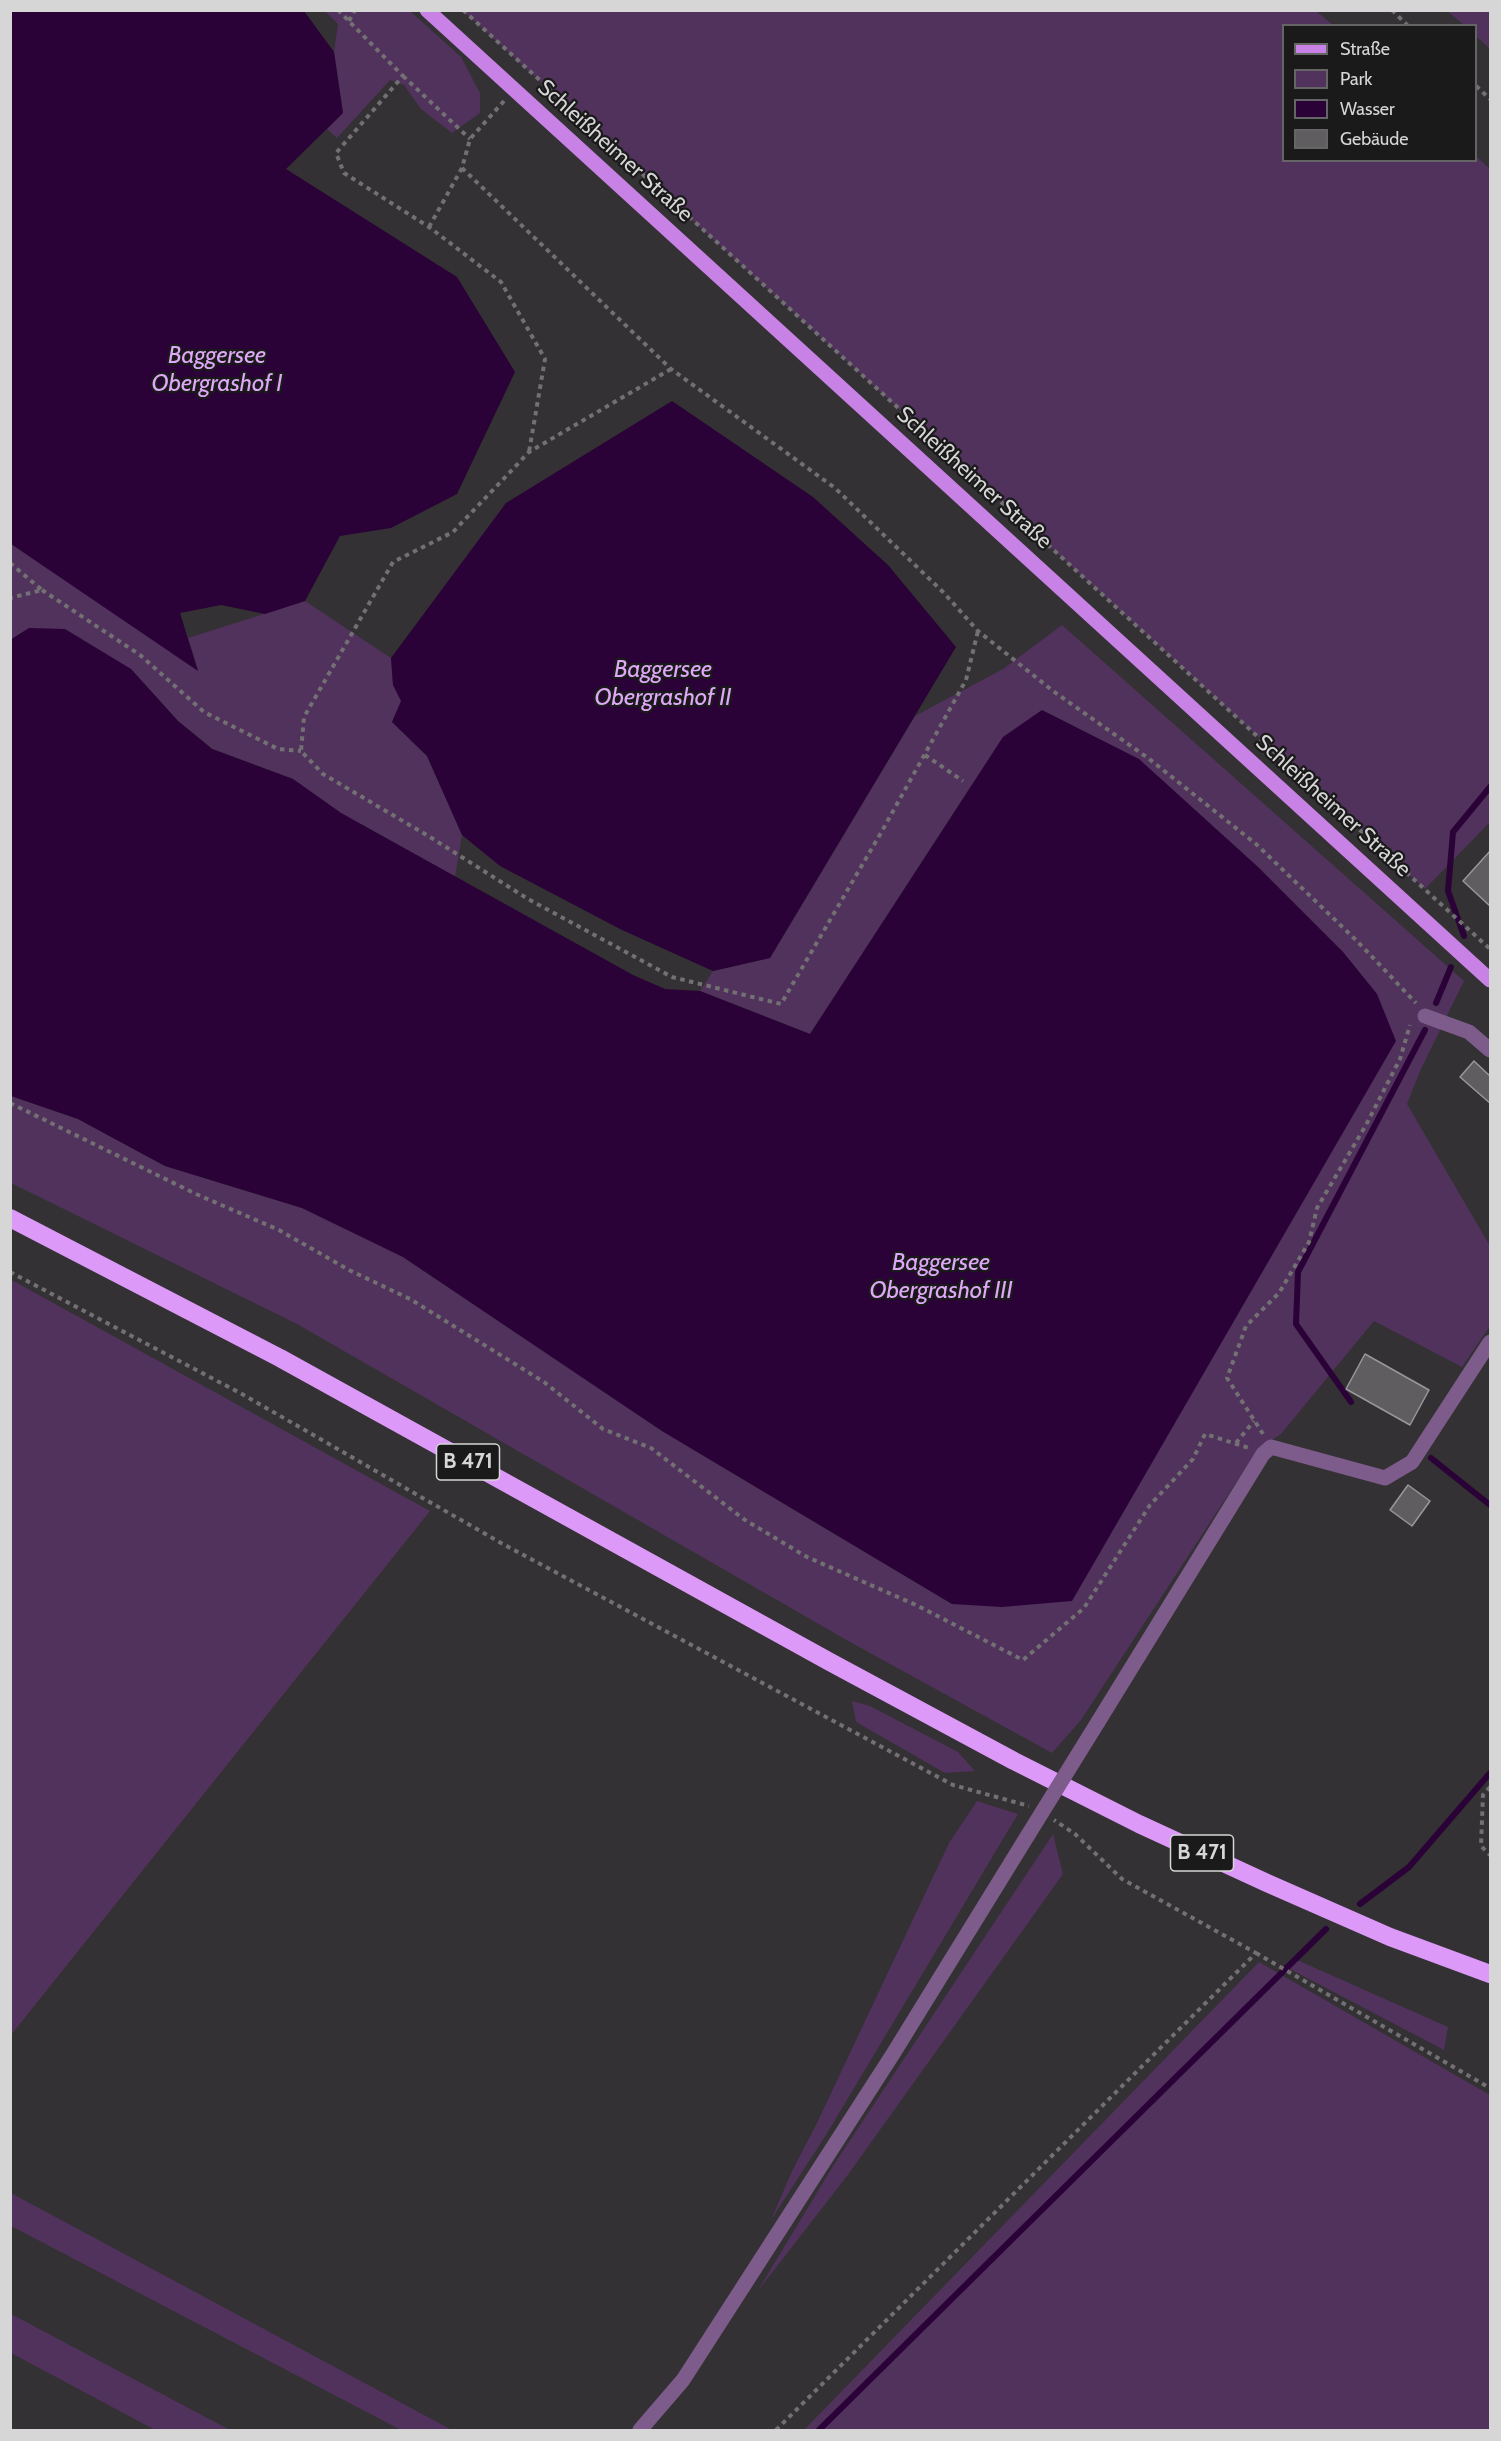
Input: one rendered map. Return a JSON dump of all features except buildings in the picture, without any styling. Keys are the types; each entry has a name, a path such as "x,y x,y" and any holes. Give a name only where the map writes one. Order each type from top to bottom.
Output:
{"highway":[{"name":"B 471","path":"10,1218 280,1358 1014,1761 1139,1824 1267,1883 1390,1937 1491,1974"}],"main road":[{"name":"Schleißheimer Straße","path":"427,10 1491,980"}],"street":[{"path":"1418,1018 1469,1032 1491,1050"},
{"path":"640,2430 683,2380 893,2054 1267,1450 1385,1478 1412,1462 1491,1342"}],"path":[{"path":"338,10 470,139"},
{"path":"349,21 355,10"},
{"path":"462,10 1491,950"},
{"path":"1392,10 1406,24"},
{"path":"403,76 336,153 344,173 429,226 501,282 545,359 529,452"},
{"path":"1477,87 1491,99"},
{"path":"429,226 462,168 470,139 514,89"},
{"path":"462,168 671,369 835,488 944,593 978,631 1053,691 1148,758 1256,844 1412,997 1418,1018 1410,1031 1400,1059 1366,1125 1317,1208 1309,1242 1279,1293 1246,1326 1227,1378 1254,1420 1267,1450"},
{"path":"301,751 304,717 393,562 453,532 529,452 671,369"},
{"path":"10,563 42,590 140,656 204,712 278,749 301,751 323,774 430,837 528,899 672,977 781,1004 966,680 978,631"},
{"path":"10,598 42,590"},
{"path":"925,755 963,780"},
{"path":"1411,1008 1412,997"},
{"path":"10,1103 196,1194 279,1230 349,1270 410,1299 544,1382 603,1429 651,1448 745,1520 807,1557 916,1605 1023,1660 1084,1608 1150,1505 1193,1459 1205,1434 1267,1450"},
{"path":"10,1272 242,1394 501,1543 953,1785 1027,1804 1037,1810"},
{"path":"1236,1443 1254,1420"},
{"path":"1491,1787 1483,1795 1481,1846 1491,1854"},
{"path":"1047,1816 1075,1834 1122,1879 1491,2088"},
{"path":"776,2430 1256,1953"}],"green space":[{"path":"325,11 410,11 461,57 480,93 480,113 452,133 421,109 404,85 390,80 337,138 327,129 343,113 334,52 338,24"},
{"path":"463,11 1316,11 1332,24 1282,24 1282,162 1477,162 1477,157 1490,169 1490,822 1425,889"},
{"path":"1447,11 1490,11 1490,49 1477,37 1477,24 1463,24"},
{"path":"11,543 198,670 188,638 305,601 391,658 393,685 402,701 392,722 427,756 462,835 455,877 341,813 293,779 213,749 178,721 131,669 30,628 11,640"},
{"path":"1062,625 1464,981 1420,1071 1407,1104 1490,1246 1490,1326 1462,1367 1374,1321 1281,1434 1258,1449 1081,1720 1052,1753 850,1642 297,1324 11,1183 11,1096 78,1119 165,1166 302,1208 403,1257 662,1431 952,1604 1377,994 1343,952 1257,866 1003,737 810,1034 700,991 713,971 770,958 915,716 1003,669"},
{"path":"10,1279 430,1511 11,2035 10,2035"},
{"path":"852,1701 870,1706 958,1752 975,1771 945,1773 856,1722"},
{"path":"977,1801 1018,1814 826,2135 771,2220 792,2171 949,1843"},
{"path":"1053,1834 1063,1874 847,2176 757,2292 833,2166"},
{"path":"1295,1959 1448,2027 1444,2050 1288,1968"},
{"path":"1259,1962 1490,2095 1490,2430 804,2430"},
{"path":"11,2193 452,2430 401,2430 11,2226"},
{"path":"10,2314 230,2430 155,2430 11,2353"}],"water":[{"name":"Baggersee Obergrashof I","path":"11,10 304,11 334,52 343,113 286,169 457,277 515,372 457,494 391,528 340,536 305,601 265,614 221,605 180,613 198,671 11,544"},
{"name":"Baggersee Obergrashof II","path":"672,401 813,497 888,565 956,647 770,958 713,971 622,930 500,866 462,835 427,756 392,722 401,701 393,685 391,658 506,503"},
{"name":"Baggersee Obergrashof III","path":"29,628 65,629 131,669 178,721 212,749 293,779 341,813 633,975 665,989 700,991 810,1034 1003,737 1042,710 1139,759 1257,866 1343,952 1377,994 1396,1041 1072,1601 1002,1607 952,1604 662,1431 403,1257 302,1208 165,1166 78,1119 11,1096 10,640"}],"waterway":[{"path":"1464,936 1448,891 1453,832 1490,787"},
{"path":"1436,1003 1451,967"},
{"path":"1351,1402 1296,1324 1298,1272 1425,1030"},
{"path":"1431,1458 1490,1505"},
{"path":"1360,1904 1409,1867 1490,1773"},
{"path":"819,2430 1326,1929"}]}
